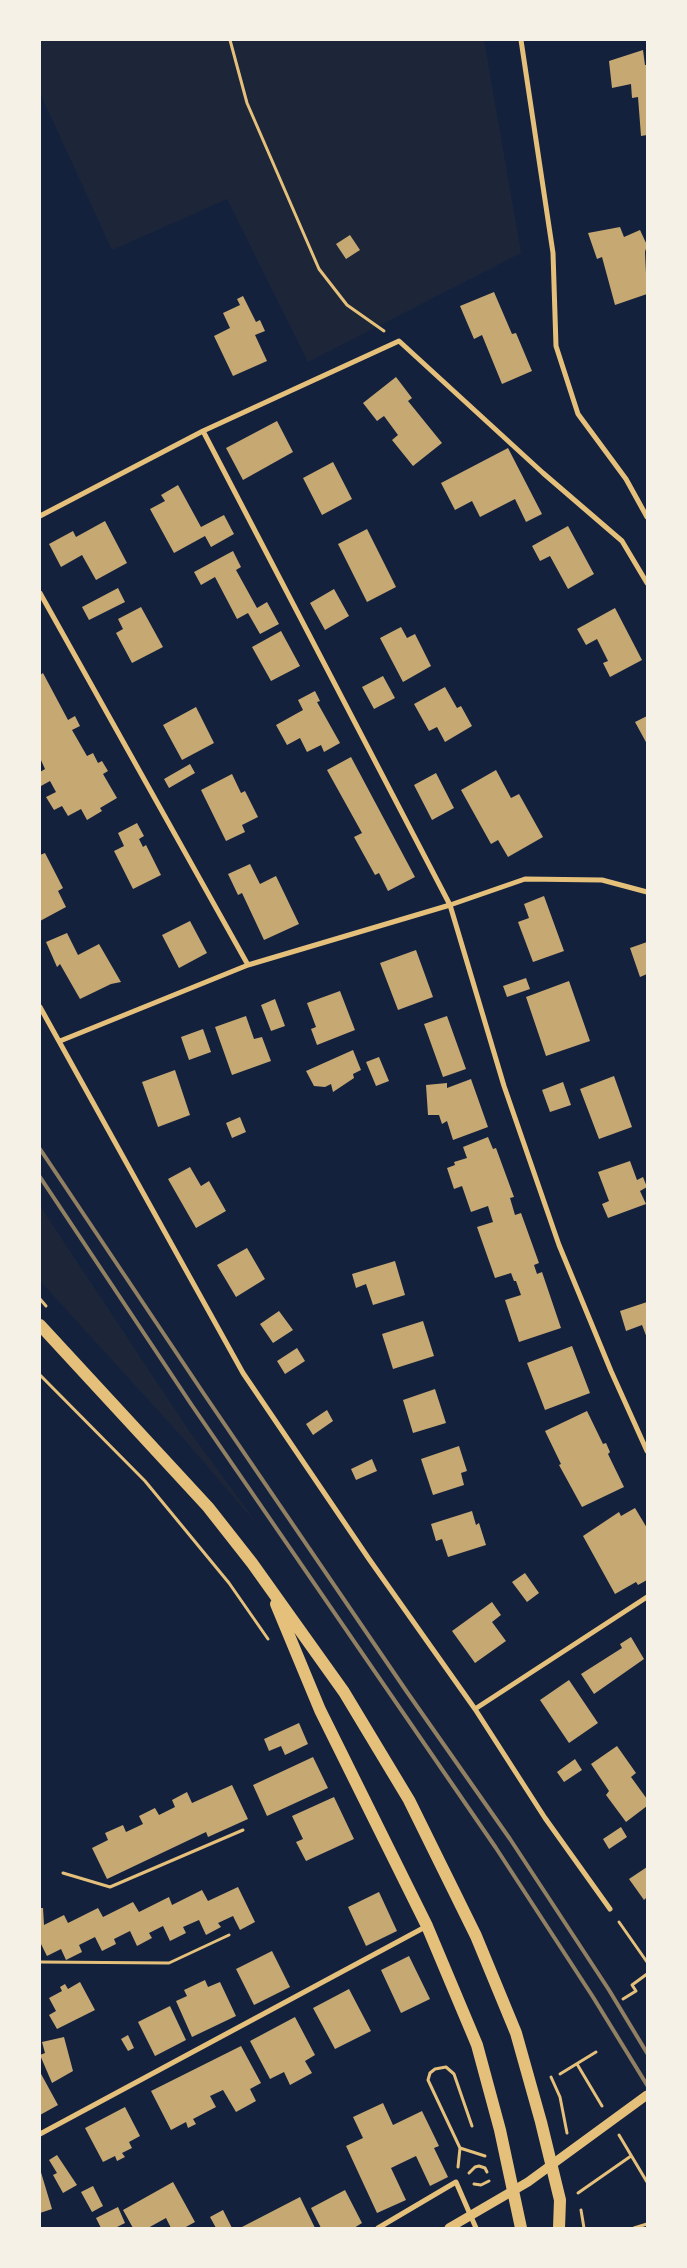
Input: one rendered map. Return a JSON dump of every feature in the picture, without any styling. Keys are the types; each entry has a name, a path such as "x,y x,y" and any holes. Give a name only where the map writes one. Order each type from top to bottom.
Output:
{"main road":[{"path":"40,1325 208,1507 267,1583 344,1692 399,1784 476,1936 516,2033 542,2122 560,2200 559,2228"},
{"path":"267,1583 320,1710 427,1926 476,2045 500,2130 521,2228"}],"street":[{"path":"521,40 552,253 556,346 578,414 626,479 647,517"},
{"path":"40,516 203,432 399,341 543,473 622,541 647,583"},
{"path":"203,432 450,905 504,1086 559,1245 611,1371 647,1451"},
{"path":"40,594 248,964"},
{"path":"60,1040 248,964 450,905 526,879 602,880 647,892"},
{"path":"40,1007 60,1040 174,1252 243,1373 370,1560 475,1709 545,1818 610,1909"},
{"path":"475,1709 647,1596"},
{"path":"40,2134 427,1926"},
{"path":"449,2228 528,2182 647,2095"},
{"path":"378,2228 456,2182 476,2228"}],"path":[{"path":"230,40 247,103 320,269 347,305 399,341"},
{"path":"40,1375 145,1481 229,1584 272,1646"},
{"path":"63,1873 110,1887 244,1830"},
{"path":"610,1909 647,1962"},
{"path":"40,1962 169,1963 229,1935"},
{"path":"623,1999 636,1991 632,1985 647,1974"},
{"path":"560,2074 596,2052"},
{"path":"472,2126 454,2074 446,2067 435,2069 430,2073 428,2080 460,2148 490,2157"},
{"path":"578,2194 631,2156 647,2182"},
{"path":"487,2173 485,2168 476,2166 470,2170 469,2178 479,2185 492,2180"},
{"path":"634,2228 647,2224"}],"shaded area":[{"path":"40,40 484,40 521,253 308,362 227,199 112,250 40,93"},
{"path":"40,1206 190,1432 261,1529 183,1438 40,1281"}],"building":[{"path":"643,50 645,65 647,65 647,135 641,136 638,97 632,98 631,84 612,88 609,61"},
{"path":"620,227 624,237 640,230 647,245 645,252 647,294 615,305 602,257 597,259 588,233"},
{"path":"350,235 360,250 346,259 336,244"},
{"path":"494,292 512,334 516,333 532,371 502,384 482,335 474,339 460,306"},
{"path":"243,296 256,322 260,320 265,331 255,335 267,361 233,376 214,336 230,328 223,313 240,305 237,299"},
{"path":"396,377 412,398 408,401 442,443 413,466 392,440 398,435 384,416 377,421 363,403"},
{"path":"277,421 293,452 243,480 226,448"},
{"path":"508,448 542,514 526,522 515,499 480,517 472,501 455,510 441,483"},
{"path":"333,462 352,499 322,515 303,478"},
{"path":"178,485 201,527 224,515 234,534 211,547 205,536 174,553 150,509 165,501 161,495"},
{"path":"105,521 127,563 96,580 82,555 61,567 49,544 73,531 76,537"},
{"path":"568,526 594,574 568,589 550,556 540,561 532,546"},
{"path":"367,529 396,587 367,602 338,544"},
{"path":"233,551 241,567 236,570 257,608 267,602 279,624 260,634 248,613 237,619 215,577 201,585 194,572"},
{"path":"118,588 125,602 89,620 82,607"},
{"path":"334,589 349,616 325,630 310,603"},
{"path":"141,607 163,647 132,663 116,633 123,629 118,619"},
{"path":"615,608 642,660 610,677 603,663 608,661 597,639 586,645 577,629"},
{"path":"401,627 407,638 415,634 431,666 403,682 380,638"},
{"path":"281,631 300,666 271,681 252,647"},
{"path":"43,673 68,720 75,716 80,726 72,730 87,756 93,753 98,763 102,761 108,771 103,774 117,798 100,808 102,811 87,820 81,809 68,816 62,806 54,810 46,797 56,792 50,781 41,786 40,783 40,772 45,769 40,758 40,675"},
{"path":"383,676 395,698 374,709 362,687"},
{"path":"445,687 457,708 461,706 472,726 445,742 437,727 429,731 414,704"},
{"path":"315,691 320,701 317,702 340,743 324,752 321,745 307,752 300,738 287,745 276,725 303,710 298,700"},
{"path":"196,707 214,743 182,760 163,725"},
{"path":"647,716 647,744 635,722"},
{"path":"351,757 415,877 388,891 379,873 375,875 354,837 362,833 327,770"},
{"path":"190,764 195,773 169,788 164,779"},
{"path":"496,770 511,798 519,794 543,837 508,857 498,840 491,844 461,790"},
{"path":"436,773 454,808 432,820 414,785"},
{"path":"232,774 241,793 245,791 258,817 242,825 245,832 226,841 201,790"},
{"path":"137,823 144,836 139,839 143,847 146,845 161,875 133,889 114,851 124,846 118,833"},
{"path":"45,853 63,888 58,891 66,907 40,921 40,855"},
{"path":"250,864 260,884 276,876 299,924 264,940 242,893 238,895 228,874"},
{"path":"544,896 564,951 533,962 518,922 529,918 524,904"},
{"path":"190,921 207,953 179,968 162,935"},
{"path":"67,933 78,955 99,944 121,982 111,984 80,999 60,964 57,967 46,942"},
{"path":"647,942 647,974 640,977 630,948"},
{"path":"416,950 433,997 398,1010 380,963"},
{"path":"526,978 530,989 507,997 503,986"},
{"path":"569,981 590,1041 546,1056 526,997"},
{"path":"340,991 355,1030 317,1045 311,1029 316,1027 307,1003"},
{"path":"275,999 285,1026 271,1031 261,1005"},
{"path":"246,1016 254,1039 262,1037 271,1061 232,1075 215,1027"},
{"path":"447,1016 466,1069 443,1077 424,1024"},
{"path":"203,1029 211,1052 189,1060 181,1037"},
{"path":"353,1050 361,1070 353,1074 354,1078 333,1092 331,1084 325,1087 314,1086 306,1071"},
{"path":"379,1057 389,1081 376,1086 366,1062"},
{"path":"175,1070 190,1115 158,1127 142,1082"},
{"path":"614,1076 632,1127 599,1139 580,1089"},
{"path":"471,1079 488,1127 453,1140 447,1121 442,1124 439,1115 428,1115 426,1085 447,1083 447,1088"},
{"path":"563,1082 571,1105 550,1112 542,1090"},
{"path":"240,1117 246,1132 232,1138 226,1123"},
{"path":"488,1137 493,1149 496,1148 514,1197 510,1198 515,1215 521,1213 539,1263 534,1265 537,1274 542,1272 561,1328 519,1342 505,1300 521,1295 516,1281 514,1281 511,1273 495,1278 477,1227 493,1222 488,1206 471,1212 462,1186 454,1189 447,1168 455,1165 454,1162 467,1158 463,1147"},
{"path":"630,1161 637,1180 643,1177 647,1187 640,1191 646,1204 608,1218 602,1204 609,1201 598,1172"},
{"path":"190,1167 201,1186 209,1181 226,1211 196,1228 168,1179"},
{"path":"247,1248 265,1279 236,1297 217,1265"},
{"path":"395,1261 405,1295 373,1305 366,1284 356,1288 352,1274"},
{"path":"647,1302 647,1338 642,1325 626,1331 620,1311"},
{"path":"279,1311 293,1330 273,1343 260,1324"},
{"path":"423,1321 434,1356 393,1369 382,1334"},
{"path":"572,1346 590,1393 545,1410 527,1363"},
{"path":"297,1348 305,1361 285,1374 277,1361"},
{"path":"435,1389 446,1423 413,1433 403,1400"},
{"path":"327,1410 333,1421 313,1435 306,1424"},
{"path":"587,1411 603,1444 606,1443 610,1452 608,1454 624,1487 582,1507 559,1465 561,1464 545,1431"},
{"path":"459,1446 467,1471 461,1473 464,1485 433,1495 421,1459"},
{"path":"372,1459 377,1471 356,1480 351,1469"},
{"path":"635,1508 647,1528 647,1580 638,1585 636,1582 615,1594 583,1536 619,1512 621,1516"},
{"path":"472,1511 476,1525 479,1523 486,1545 448,1557 442,1539 436,1541 431,1524"},
{"path":"525,1573 539,1593 527,1602 512,1582"},
{"path":"492,1602 501,1615 492,1622 506,1641 475,1663 452,1631"},
{"path":"631,1637 644,1659 594,1694 581,1674 622,1648 620,1644"},
{"path":"569,1680 598,1723 569,1743 540,1700"},
{"path":"299,1723 308,1744 285,1755 281,1746 269,1751 264,1739"},
{"path":"617,1746 636,1773 631,1777 647,1799 647,1806 626,1822 606,1795 609,1791 591,1764"},
{"path":"313,1757 328,1788 267,1816 253,1785"},
{"path":"575,1759 582,1770 564,1782 557,1772"},
{"path":"232,1785 248,1819 208,1837 206,1832 107,1879 92,1848 108,1840 105,1833 123,1825 126,1832 143,1824 139,1816 155,1808 159,1815 175,1807 172,1800 187,1792 192,1803"},
{"path":"334,1797 354,1839 306,1861 296,1842 303,1839 292,1816"},
{"path":"621,1827 627,1837 609,1849 603,1839"},
{"path":"647,1867 647,1897 644,1900 629,1879"},
{"path":"238,1887 255,1922 240,1930 233,1916 218,1923 221,1927 206,1935 199,1920 183,1927 186,1933 170,1941 163,1926 149,1933 152,1938 137,1946 130,1931 114,1939 116,1944 102,1951 95,1937 79,1945 82,1952 66,1960 61,1949 47,1956 40,1942 40,1908 43,1908 44,1925 64,1915 68,1923 98,1908 103,1917 133,1902 139,1912 169,1897 172,1905 202,1890 208,1901"},
{"path":"379,1892 397,1931 366,1946 348,1907"},
{"path":"272,1951 290,1987 254,2005 236,1969"},
{"path":"409,1956 430,1999 401,2013 381,1970"},
{"path":"205,1980 208,1987 220,1982 236,2016 192,2037 176,2001 187,1996 184,1990"},
{"path":"80,1982 95,2010 57,2029 49,2015 56,2011 49,1998 62,1991 60,1987 65,1984 68,1989"},
{"path":"349,1989 371,2031 335,2049 313,2008"},
{"path":"170,2006 186,2040 155,2056 138,2022"},
{"path":"295,2017 315,2055 305,2061 312,2073 290,2085 284,2072 270,2079 250,2041"},
{"path":"128,2035 134,2048 128,2051 121,2039"},
{"path":"64,2037 73,2071 52,2083 40,2055 45,2053 42,2042"},
{"path":"241,2046 261,2083 250,2089 256,2101 236,2112 223,2090 210,2096 216,2107 193,2119 196,2124 188,2128 186,2122 171,2130 151,2091"},
{"path":"40,2072 58,2105 40,2115"},
{"path":"383,2103 393,2125 422,2111 439,2146 434,2148 448,2177 430,2186 416,2156 391,2168 406,2200 377,2213 346,2146 363,2138 353,2117"},
{"path":"125,2107 140,2136 129,2142 132,2148 122,2153 125,2157 117,2161 115,2156 103,2162 85,2128"},
{"path":"57,2155 77,2185 63,2193 53,2175 57,2173 49,2160"},
{"path":"40,2169 52,2209 40,2213"},
{"path":"173,2182 195,2222 184,2228 171,2228 166,2218 148,2228 133,2228 123,2210"},
{"path":"93,2186 103,2206 92,2212 81,2192"},
{"path":"345,2190 362,2223 354,2228 321,2228 311,2208"},
{"path":"300,2197 315,2228 240,2228"},
{"path":"118,2207 125,2223 115,2228 101,2228 96,2218"},
{"path":"223,2210 232,2228 216,2228 210,2217"}],"railway":[{"path":"40,1149 204,1394 407,1692 510,1839 609,1990 647,2053"},
{"path":"40,1177 191,1404 496,1848 593,1997 647,2085"}]}
